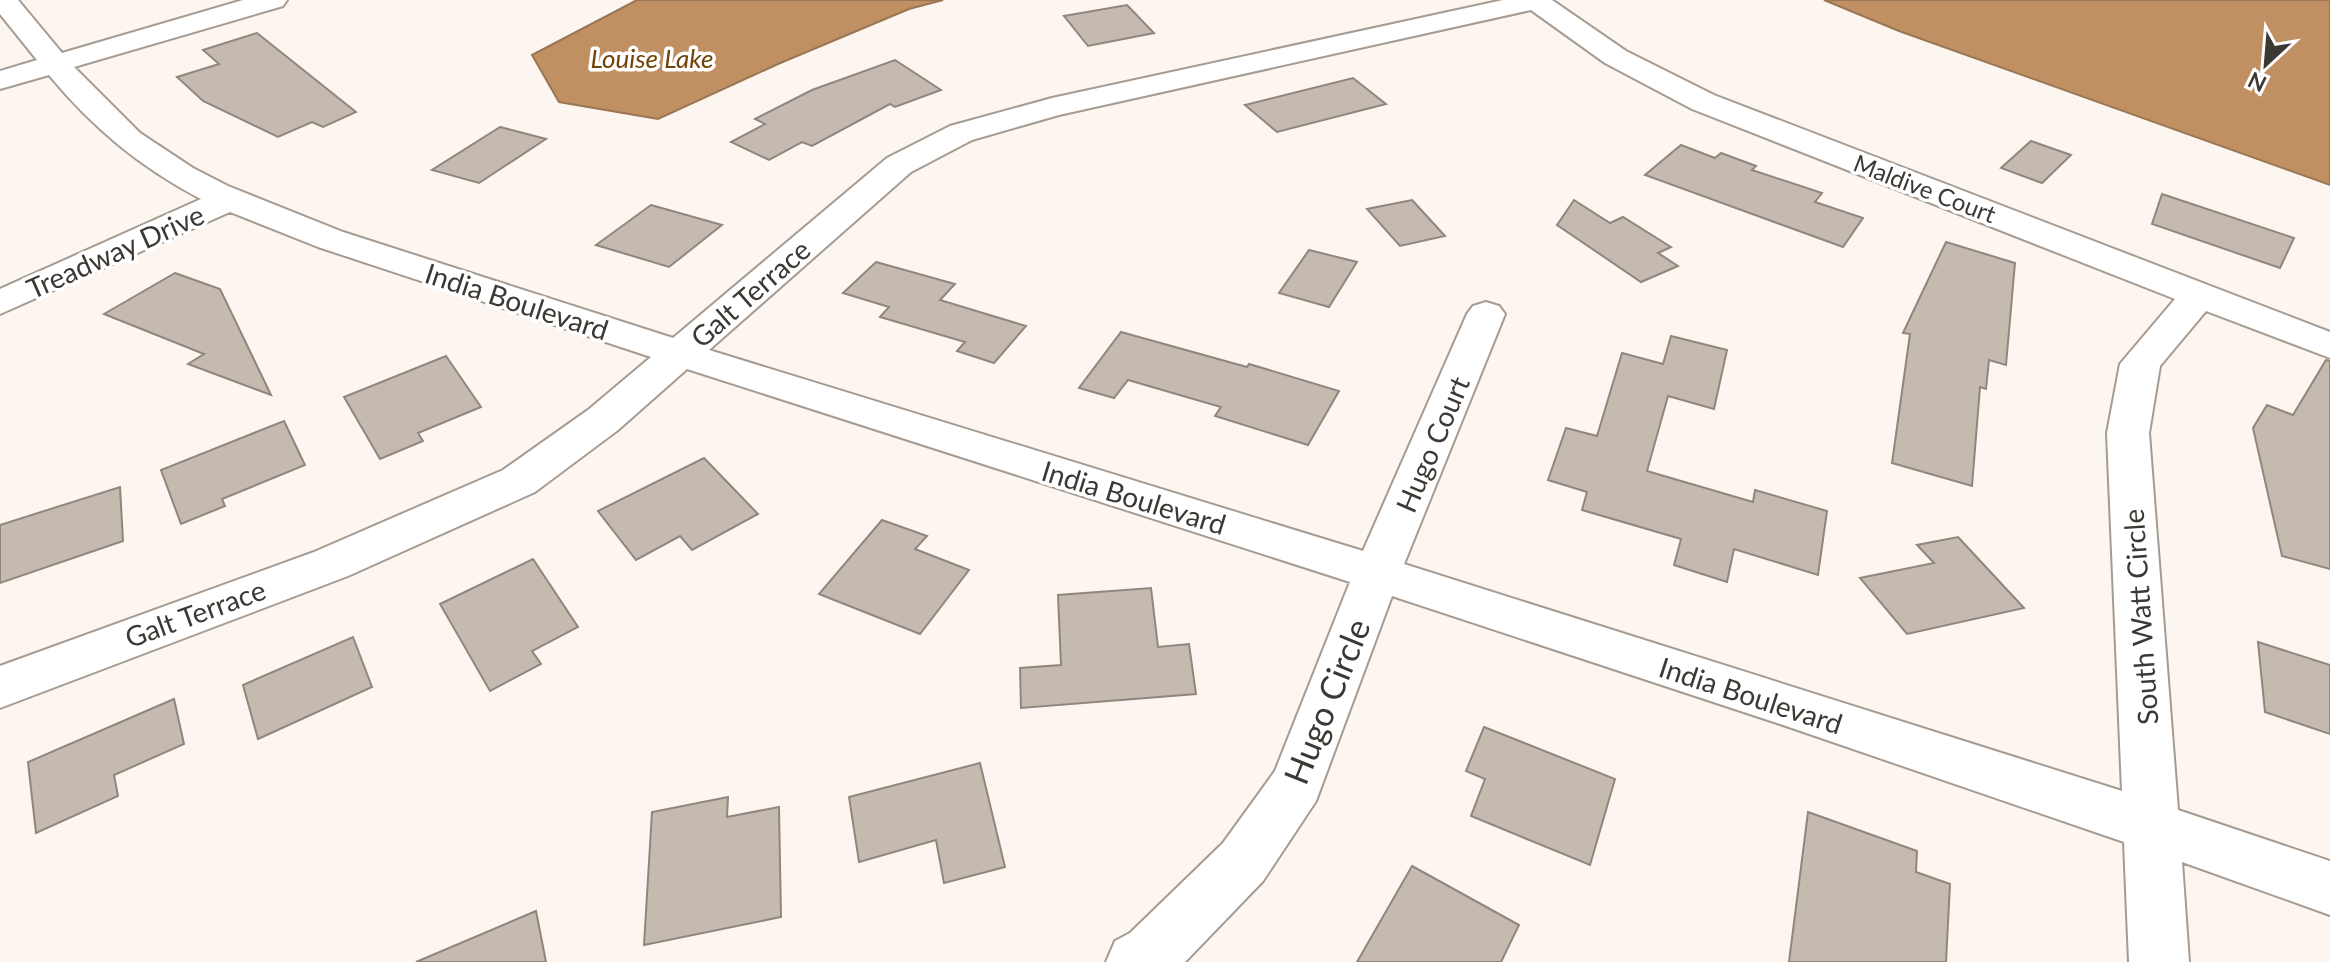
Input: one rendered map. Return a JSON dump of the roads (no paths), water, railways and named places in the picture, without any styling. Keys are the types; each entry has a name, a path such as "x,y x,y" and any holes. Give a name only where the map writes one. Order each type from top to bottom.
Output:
{"street":[{"name":"India Boulevard","path":"3,0 101,115 151,156 230,199 375,254 680,354 1377,573 2152,826 2330,888"},
{"path":"0,80 273,0"},
{"name":"Maldive Court","path":"1535,0 1571,31 1621,63 1703,102 2330,346"},
{"name":"Galt Terrace","path":"0,687 331,564 519,481 603,420 899,165 961,133 1052,107 1535,0"},
{"name":"Treadway Drive","path":"0,303 230,199"},
{"name":"South Watt Circle","path":"2159,962 2128,433 2140,364 2199,295"},
{"name":"Hugo Court","path":"1377,573 1486,314"},
{"name":"Hugo Circle","path":"1136,962 1151,954 1243,862 1297,784 1377,573"}],"water":[{"name":"Louise Lake","path":"637,0 943,0 909,9 658,119 559,102 532,55"},
{"path":"1824,0 2330,0 2330,185 1899,31"}]}
